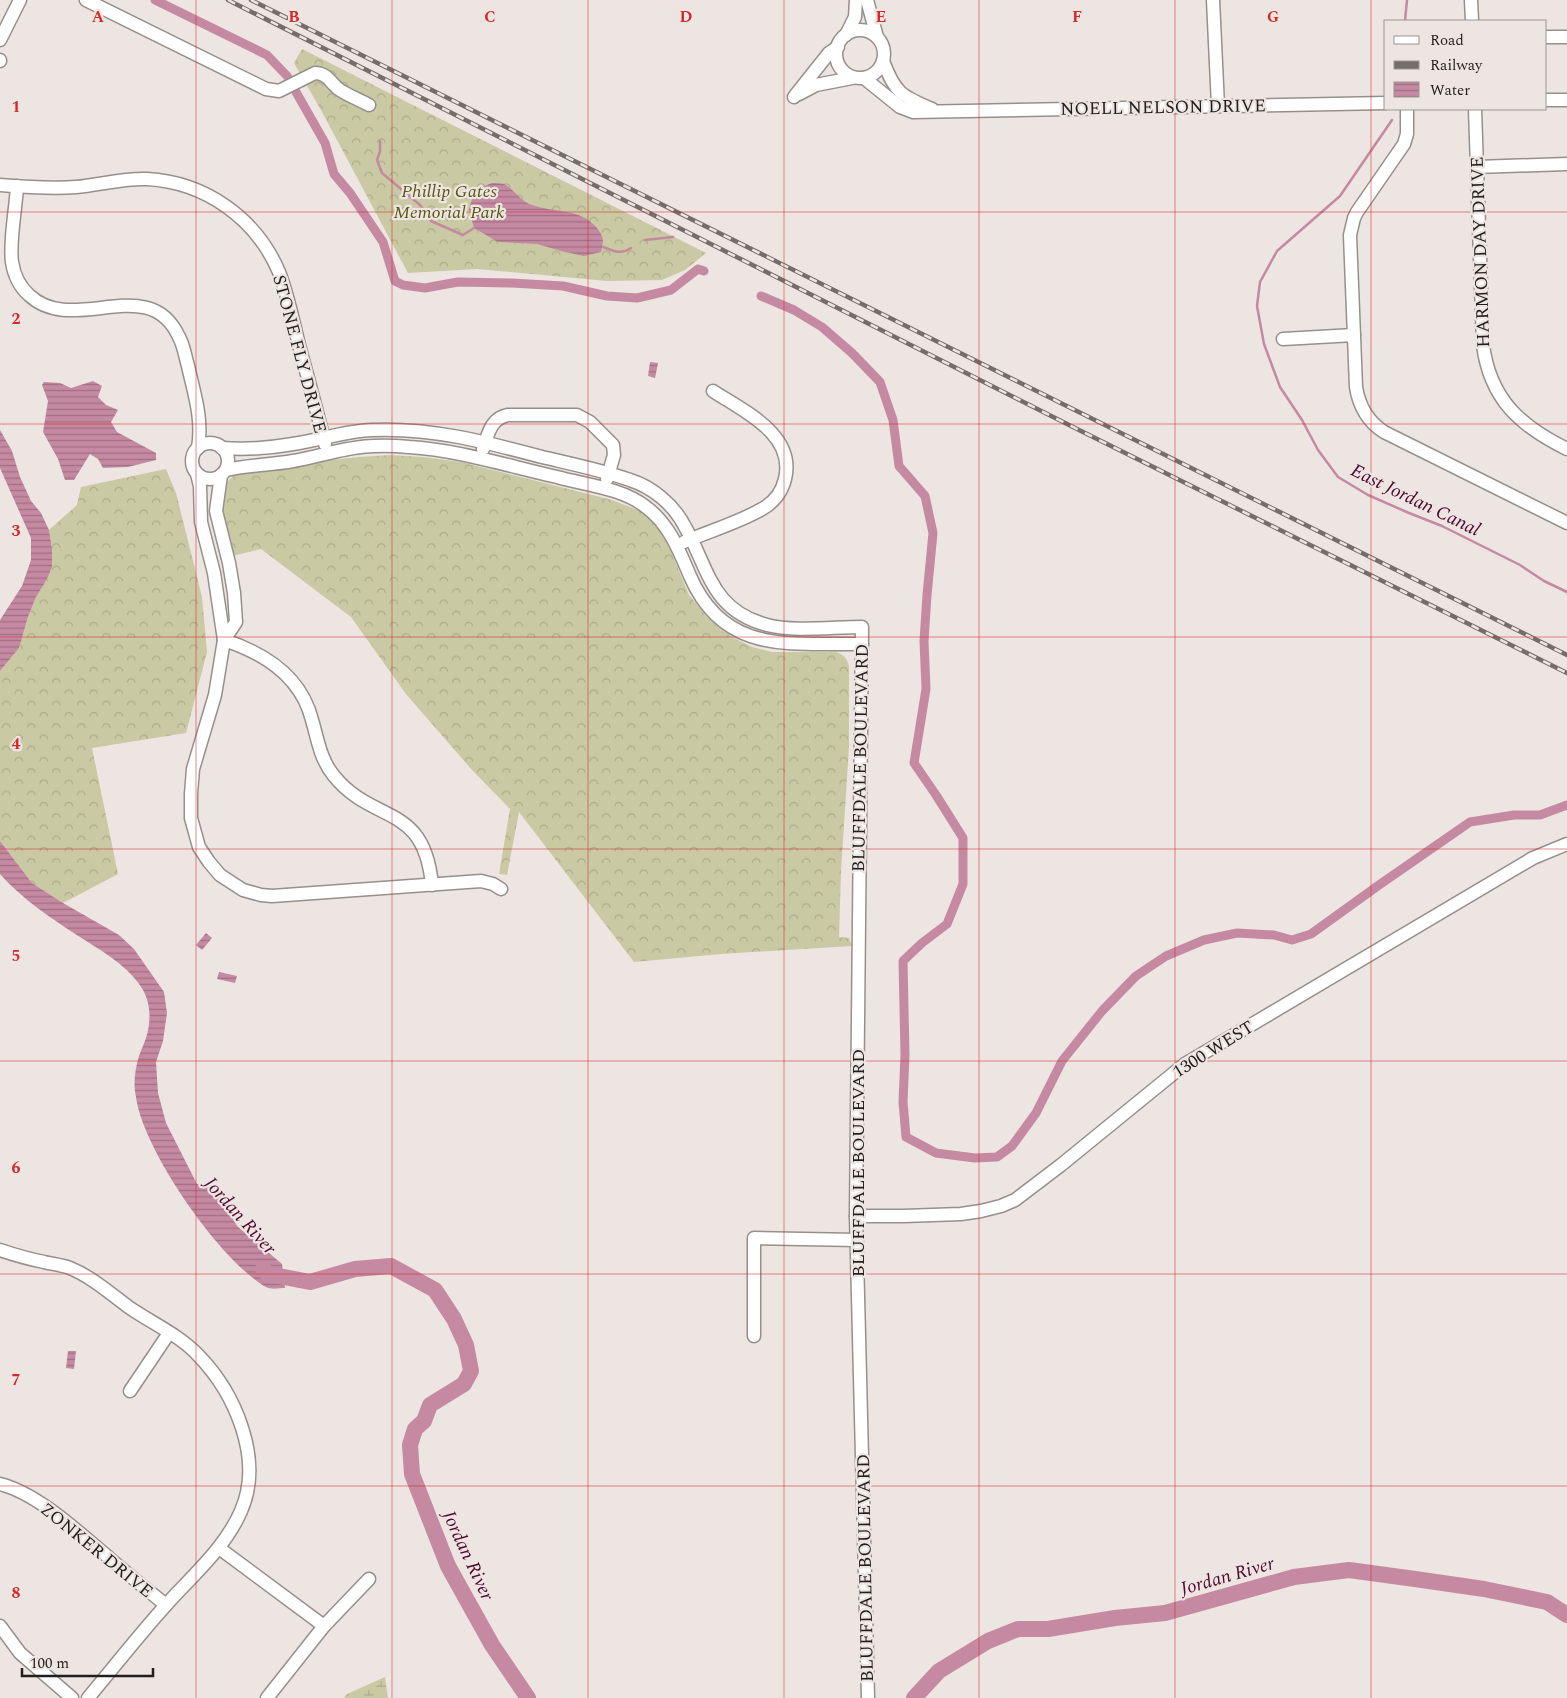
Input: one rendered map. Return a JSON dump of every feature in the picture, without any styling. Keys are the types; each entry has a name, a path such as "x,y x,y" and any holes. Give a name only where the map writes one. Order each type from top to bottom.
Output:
{"street":[{"path":"0,40 20,0"},
{"path":"86,0 266,90 279,91 318,73 327,76 340,90 369,105"},
{"path":"856,0 855,17 846,35 838,47 829,53 794,97 816,84 858,78 878,71 883,61 883,48 877,37 867,0"},
{"path":"1213,0 1218,106"},
{"path":"1471,0 1472,20"},
{"path":"846,35 862,29 868,30 877,37"},
{"path":"1547,37 1567,37"},
{"path":"838,47 838,66 845,74 858,78"},
{"name":"NOELL NELSON DRIVE","path":"883,61 892,84 900,92 916,102 939,112"},
{"name":"NOELL NELSON DRIVE","path":"858,78 900,107 913,112 1384,103"},
{"path":"1547,100 1567,100"},
{"path":"1407,110 1407,134 1404,144 1360,207 1351,227 1350,242 1357,394 1365,414 1376,427 1567,523"},
{"name":"HARMON DAY DRIVE","path":"1475,110 1483,345 1488,372 1496,389 1515,415 1536,432 1567,449"},
{"path":"1477,166 1567,164"},
{"name":"STONE FLY DRIVE","path":"0,185 60,188 135,179 159,180 197,190 220,201 229,208 259,238 279,272 328,453"},
{"path":"17,186 12,262 16,278 26,292 45,307 62,311 78,311 130,305 151,309 165,318 176,330 182,342 200,420 198,448"},
{"path":"1283,339 1354,335"},
{"path":"676,545 762,509 778,496 785,477 786,459 780,442 775,435 763,424 713,391"},
{"path":"480,459 492,425 501,417 508,415 577,415 590,422 613,445 614,455 604,489"},
{"path":"200,420 228,458 223,472 216,512 230,571 236,622 224,640"},
{"path":"692,539 678,515 662,498 641,484 609,473 486,442 443,434 400,430 358,431 294,444 244,449 206,444 195,451 192,461 194,470 198,474 212,479 223,472 247,466 292,462 361,447 428,448 604,489 628,496 645,505 666,526 693,584 708,606 724,622 743,634 762,641 784,644 862,644"},
{"path":"198,474 201,522 214,573 224,640 215,695 196,755 191,794 191,818 196,838 214,870 243,890 272,896 481,881 493,884 501,889"},
{"name":"BLUFFDALE BOULEVARD","path":"692,539 708,577 717,592 732,607 749,618 784,627 862,628 856,1216 868,1698"},
{"path":"224,640 265,657 294,682 309,709 320,750 329,768 348,790 396,817 412,830 419,838 428,858 432,885"},
{"name":"1300 WEST","path":"856,1216 962,1214 1001,1206 1015,1200 1185,1064 1525,862 1567,844"},
{"path":"754,1336 754,1238 857,1240"},
{"path":"0,1250 70,1268 91,1280 198,1354 218,1380 245,1432 249,1455 249,1481 243,1508 236,1523 218,1548 166,1605 88,1698"},
{"path":"130,1391 169,1333"},
{"name":"ZONKER DRIVE","path":"0,1484 34,1499 67,1522 166,1605"},
{"path":"218,1548 324,1626"},
{"path":"267,1698 324,1626 369,1579"},
{"path":"0,1626 20,1653 72,1698"}],"green space":[{"name":"Phillip Gates Memorial Park","path":"302,49 706,253 685,270 662,280 607,281 477,269 408,273 294,63"},
{"path":"390,455 461,462 612,500 640,511 663,532 689,595 719,628 752,647 772,652 836,652 845,657 849,666 849,747 839,937 849,938 852,946 721,954 634,962 519,812 507,875 499,874 510,809 472,770 406,694 351,617 261,549 232,556 224,524 222,500 224,489 229,480 237,474 290,468 330,460"},
{"path":"166,469 176,493 202,597 207,652 186,733 92,748 118,874 63,903 32,883 0,841 0,671 19,648 36,597 46,581 52,549 49,530 77,505 81,487"},
{"path":"385,1677 388,1698 344,1698 347,1694"}],"water":[{"path":"492,183 504,184 524,201 532,205 575,214 590,221 602,236 601,252 584,256 537,244 498,242 474,228 469,209 475,190"},
{"path":"650,362 658,363 655,378 648,376"},
{"path":"93,381 102,386 98,397 106,405 118,410 111,422 117,432 156,453 156,460 128,467 103,468 98,459 90,454 74,480 65,480 58,459 43,432 48,401 42,385 44,382 60,383 71,388"},
{"path":"0,430 12,451 20,477 31,501 41,513 49,530 52,567 36,597 19,648 0,671 0,620 22,586 31,560 31,538 0,468"},
{"path":"0,841 32,883 119,935 134,949 164,992 167,1013 163,1041 156,1062 158,1093 166,1123 197,1184 216,1188 237,1226 282,1264 285,1288 273,1289 266,1287 247,1274 227,1254 186,1202 168,1174 153,1145 142,1119 135,1087 136,1066 148,1032 149,1020 148,1001 143,990 137,981 115,960 48,916 0,874"},
{"path":"206,933 212,938 202,950 196,945"},
{"path":"219,972 237,976 235,983 217,979"},
{"path":"68,1351 76,1351 74,1369 66,1368"}],"waterway":[{"path":"155,0 267,55 288,77"},
{"name":"East Jordan Canal","path":"1405,20 1407,0"},
{"path":"296,92 325,143 334,174 350,193 383,242 395,281 403,285 425,288 458,282 512,283 563,286 607,296 637,298 671,290 698,269 704,271"},
{"name":"East Jordan Canal","path":"1392,120 1340,196 1277,251 1260,282 1257,306 1264,344 1280,387 1302,420 1318,450 1338,477 1368,495 1442,526 1520,565 1544,581 1567,592"},
{"path":"380,141 380,151 377,160 382,173 420,205 431,221 463,235 474,228"},
{"path":"645,240 673,237"},
{"path":"603,247 620,252 631,248"},
{"path":"761,296 794,310 822,327 852,353 880,382 893,420 899,466 925,496 933,533 924,641 926,689 914,763 963,838 963,884 947,924 922,943 903,961 905,1055 903,1102 906,1137 936,1153 975,1158 997,1157 1012,1146 1036,1113 1062,1061 1102,1011 1136,976 1166,956 1204,940 1237,933 1274,935 1292,940 1311,934 1470,822 1514,815 1540,815 1567,805"},
{"name":"Jordan River","path":"263,1269 268,1274 310,1282 355,1269 391,1266 435,1290 454,1319 466,1345 471,1371 464,1384 430,1405 424,1421 415,1429 410,1445 412,1474 448,1566 492,1645 528,1698"},
{"name":"Jordan River","path":"914,1698 939,1671 988,1641 1018,1629 1048,1629 1115,1618 1165,1613 1294,1577 1349,1570 1484,1589 1547,1602 1567,1615"}],"railway":[{"path":"228,0 1079,430 1567,673"},
{"path":"251,0 1567,655"}]}
